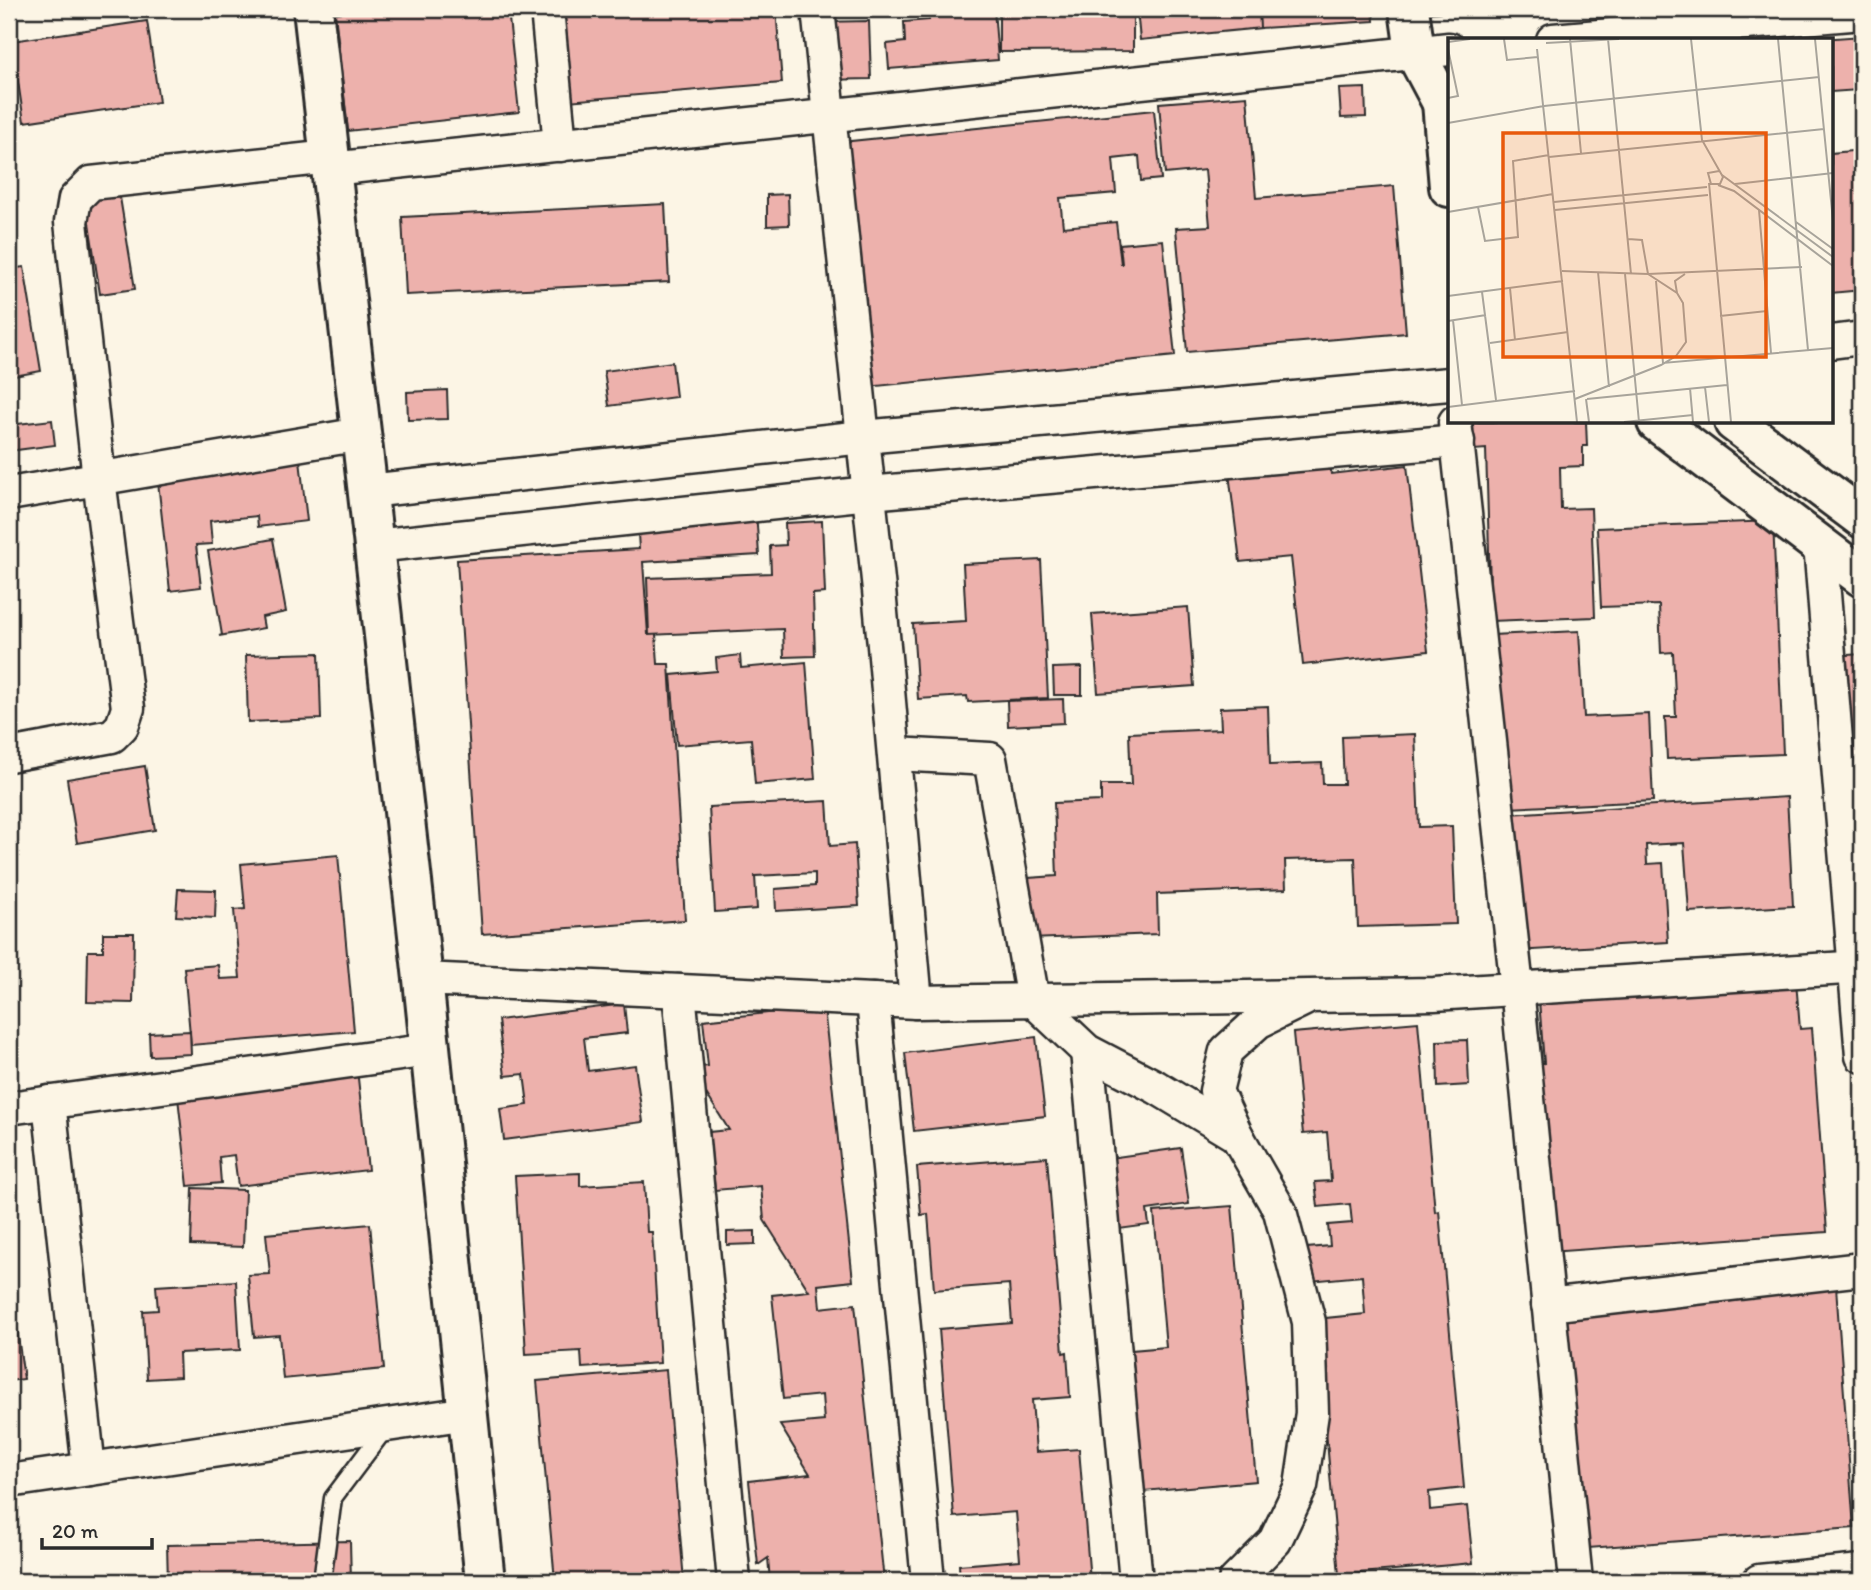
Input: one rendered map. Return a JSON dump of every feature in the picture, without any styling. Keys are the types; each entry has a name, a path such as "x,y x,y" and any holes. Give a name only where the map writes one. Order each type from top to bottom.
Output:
{"main road":[{"path":"313,9 423,979 485,1581"},
{"path":"1409,9 1432,51 1446,109 1448,161"},
{"path":"1660,424 1862,577"},
{"path":"1737,424 1862,518"}],"street":[{"path":"547,9 560,145"},
{"path":"818,9 869,493 916,1002"},
{"path":"1576,38 1862,13"},
{"path":"9,755 112,736 122,726 128,708 99,479 71,222 75,199 91,183 560,145 1432,51"},
{"path":"1832,342 1862,338"},
{"path":"368,491 863,437 1448,384"},
{"path":"374,546 1457,431 1517,988 1576,1581"},
{"path":"9,494 361,434"},
{"path":"1820,545 1858,967 1862,1056"},
{"path":"894,754 990,759 1034,1000 1087,1051 1156,1087 1237,1136"},
{"path":"423,979 916,1002 1434,994 1858,967"},
{"path":"679,991 734,1581"},
{"path":"1235,1581 1275,1541 1301,1486 1312,1413 1309,1322 1280,1211 1237,1136 1216,1091 1226,1051 1258,1022 1312,995"},
{"path":"873,1000 928,1581"},
{"path":"9,1108 430,1050"},
{"path":"1087,1051 1136,1581"},
{"path":"49,1102 89,1469"},
{"path":"1548,1305 1862,1269"},
{"path":"9,1481 468,1413"},
{"path":"1759,1581 1862,1571"}],"lane":[{"path":"322,1581 333,1498 388,1424"}],"building":[{"path":"378,9 508,9 519,112 348,131 335,13"},
{"path":"549,9 776,9 782,83 556,102"},
{"path":"928,9 994,9 998,60 889,69 887,44 905,42 904,22 929,20"},
{"path":"999,9 1133,9 1133,51 999,52"},
{"path":"1137,9 1259,9 1261,28 1140,40"},
{"path":"1259,9 1373,9 1374,21 1260,28"},
{"path":"1427,9 1493,9 1428,13"},
{"path":"147,21 159,102 24,122 12,41"},
{"path":"869,21 871,79 821,80 820,22"},
{"path":"1862,36 1862,138 1858,90 1832,92 1832,38"},
{"path":"1365,88 1366,117 1341,118 1339,89"},
{"path":"1247,96 1256,198 1394,186 1406,333 1187,352 1176,228 1210,226 1205,170 1165,174 1159,103"},
{"path":"1154,110 1161,179 1141,181 1139,156 1113,159 1116,193 1060,198 1063,227 1116,222 1121,264 1120,244 1163,240 1175,356 857,388 832,143"},
{"path":"1862,150 1862,290 1832,293 1832,153"},
{"path":"117,179 135,289 100,294 83,184"},
{"path":"788,194 789,225 767,226 767,195"},
{"path":"665,204 669,282 406,295 402,217"},
{"path":"24,267 41,371 9,377 9,269"},
{"path":"672,362 676,397 609,406 604,371"},
{"path":"447,390 448,419 408,420 407,392"},
{"path":"52,420 55,445 9,451 9,425"},
{"path":"1473,424 1586,424 1587,446 1583,446 1583,466 1560,467 1561,509 1591,508 1595,617 1491,621 1486,449 1474,450"},
{"path":"298,443 307,521 258,527 257,516 210,521 212,544 196,545 201,587 170,591 158,482 205,477 202,453"},
{"path":"1329,461 1331,474 1407,465 1428,651 1303,665 1291,557 1240,562 1229,473"},
{"path":"756,511 759,555 643,562 648,634 656,634 658,664 669,664 685,920 482,934 457,560 639,549 637,519"},
{"path":"822,521 825,593 813,594 815,656 784,657 783,629 649,635 647,578 771,573 770,546 786,545 785,523"},
{"path":"1773,521 1783,754 1667,759 1665,717 1676,717 1673,652 1661,653 1659,605 1601,607 1597,528"},
{"path":"273,539 286,612 262,617 264,628 219,636 222,635 208,551"},
{"path":"1041,560 1048,698 968,702 967,696 918,699 913,624 966,621 963,564"},
{"path":"1188,607 1194,686 1098,693 1092,614"},
{"path":"1579,631 1584,717 1649,714 1653,801 1508,808 1492,635"},
{"path":"319,653 321,719 248,722 246,655"},
{"path":"1862,654 1862,844 1841,845 1832,656"},
{"path":"740,655 741,668 806,662 815,779 755,784 751,739 677,745 671,675 717,671 716,658"},
{"path":"1082,667 1082,695 1054,695 1053,668"},
{"path":"1063,699 1064,723 1008,726 1007,701"},
{"path":"1268,706 1270,765 1322,763 1323,784 1344,784 1342,737 1415,734 1419,827 1452,826 1456,924 1358,927 1355,858 1285,860 1286,889 1157,894 1158,934 1030,939 1028,878 1057,876 1054,803 1101,801 1101,785 1131,785 1129,733 1221,729 1220,708"},
{"path":"145,766 155,830 77,843 67,779"},
{"path":"1787,797 1793,906 1689,912 1684,843 1646,845 1647,864 1663,863 1668,942 1516,951 1508,814"},
{"path":"827,801 830,846 855,844 859,906 776,911 775,889 815,886 815,873 755,876 757,909 715,912 709,807"},
{"path":"338,855 354,1031 191,1045 184,968 218,965 220,979 240,978 234,910 245,909 241,864"},
{"path":"178,889 216,890 215,918 176,916"},
{"path":"103,933 134,933 133,1003 87,1002 88,951 103,951"},
{"path":"1796,981 1800,1029 1812,1028 1827,1232 1549,1252 1534,1063 1544,1063 1539,1000"},
{"path":"624,1004 627,1033 584,1038 588,1071 635,1065 643,1122 504,1140 500,1109 528,1105 524,1074 505,1076 498,1020"},
{"path":"824,1007 853,1281 818,1285 820,1308 855,1304 884,1581 770,1581 768,1558 758,1565 749,1481 810,1474 780,1425 824,1421 822,1395 783,1399 772,1295 809,1291 764,1220 761,1186 715,1190 709,1132 729,1130 690,1068 708,1066 703,1020"},
{"path":"1418,1022 1435,1212 1439,1211 1464,1488 1429,1492 1430,1510 1467,1506 1473,1563 1339,1575 1316,1319 1365,1314 1362,1276 1310,1281 1307,1248 1330,1246 1328,1225 1352,1223 1350,1204 1318,1207 1315,1182 1331,1181 1327,1132 1303,1134 1293,1033"},
{"path":"190,1031 191,1054 150,1056 149,1033"},
{"path":"1036,1037 1045,1116 914,1131 905,1053"},
{"path":"1467,1040 1469,1085 1438,1087 1437,1041"},
{"path":"356,1060 368,1170 238,1186 234,1155 219,1157 221,1183 188,1186 176,1080"},
{"path":"1181,1148 1189,1204 1147,1210 1149,1225 1112,1230 1102,1159"},
{"path":"1047,1157 1063,1353 1067,1352 1070,1397 1032,1400 1036,1452 1079,1449 1090,1581 960,1581 959,1565 1020,1560 1016,1512 954,1517 939,1329 1012,1323 1009,1284 934,1290 928,1214 921,1215 917,1167"},
{"path":"580,1173 580,1186 644,1182 647,1232 652,1232 660,1363 582,1368 581,1351 526,1354 515,1176"},
{"path":"193,1188 245,1190 243,1247 191,1245"},
{"path":"1232,1206 1256,1481 1132,1492 1120,1351 1166,1347 1154,1212"},
{"path":"370,1224 384,1369 283,1379 279,1335 254,1337 248,1275 270,1274 266,1234"},
{"path":"755,1231 755,1244 727,1245 727,1232"},
{"path":"1835,1273 1854,1528 1575,1549 1557,1303 1647,1308 1732,1301 1731,1281"},
{"path":"236,1281 240,1350 179,1353 180,1377 147,1379 143,1311 158,1310 156,1286"},
{"path":"17,1329 24,1379 9,1381 9,1331"},
{"path":"666,1370 684,1581 555,1581 537,1381"},
{"path":"350,1541 351,1581 168,1581 167,1545"}]}
